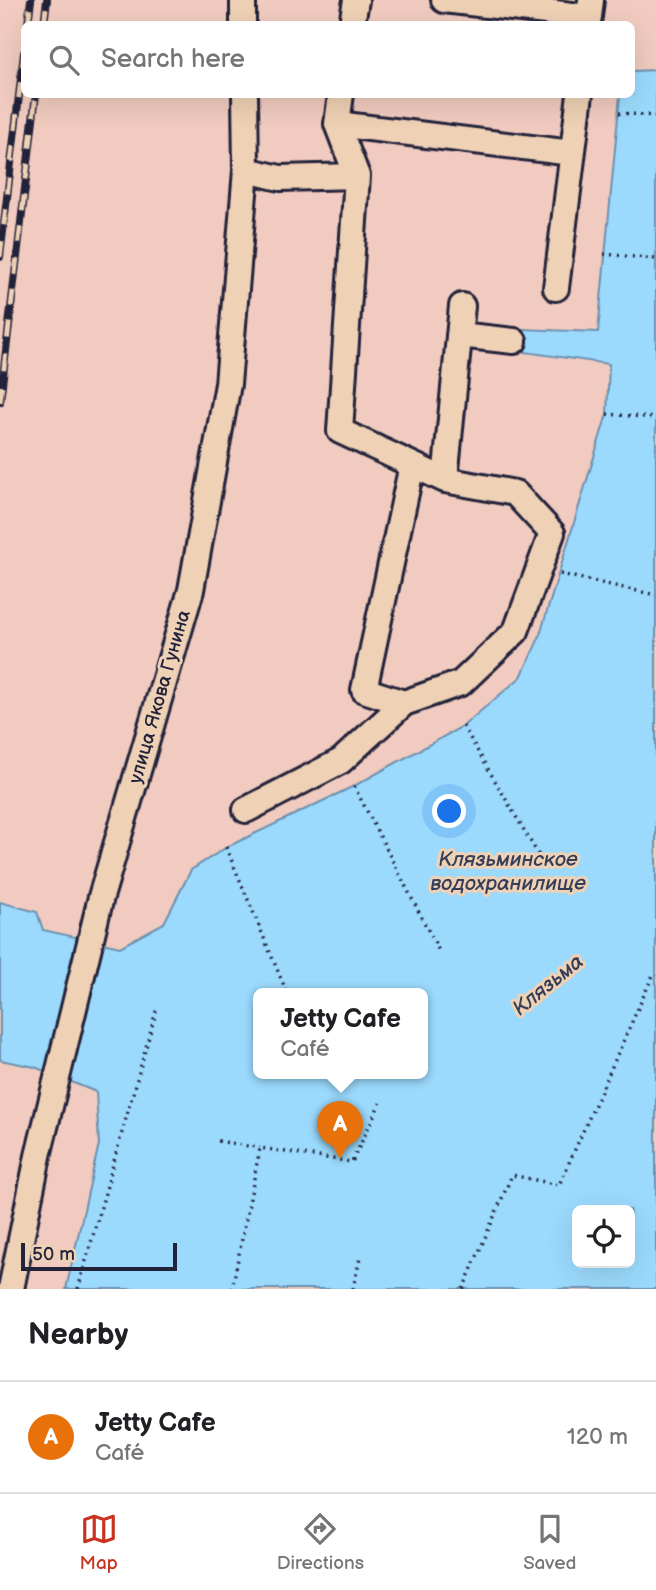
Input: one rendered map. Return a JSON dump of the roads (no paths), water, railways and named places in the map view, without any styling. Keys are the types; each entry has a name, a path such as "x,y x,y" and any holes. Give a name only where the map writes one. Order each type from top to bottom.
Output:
{"street":[{"path":"243,0 243,21"},
{"path":"352,21 356,0"},
{"path":"444,0 589,14"},
{"name":"улица Якова Гунина","path":"11,1289 38,1156 102,897 191,590 228,384 246,170 245,98"},
{"path":"246,810 341,761 404,703 461,683 516,631 552,533 515,494 445,480 340,431 357,176 337,124 340,98"},
{"path":"556,288 579,98"},
{"path":"337,124 572,153"},
{"path":"246,170 280,178 357,176"},
{"path":"445,480 461,306"},
{"path":"459,335 514,341"},
{"path":"404,703 364,690 412,465"}],"water":[{"name":"Клязьминское водохранилище","path":"656,70 656,1289 66,1289 99,1144 96,1092 35,1067 0,1060 0,902 37,912 43,930 120,947 164,923 191,870 227,847 354,786 463,726 521,677 539,638 607,414 609,364 518,351 521,329 598,332 620,98 635,98 635,71"}],"railway":[{"path":"28,21 31,0"},
{"path":"44,21 47,0"},
{"path":"0,257 21,78"},
{"path":"0,402 36,98"}],"place":[{"name":"Jetty Cafe","path":"340,1159"}],"water label":[{"name":"Клязьма","path":"548,985"}]}
